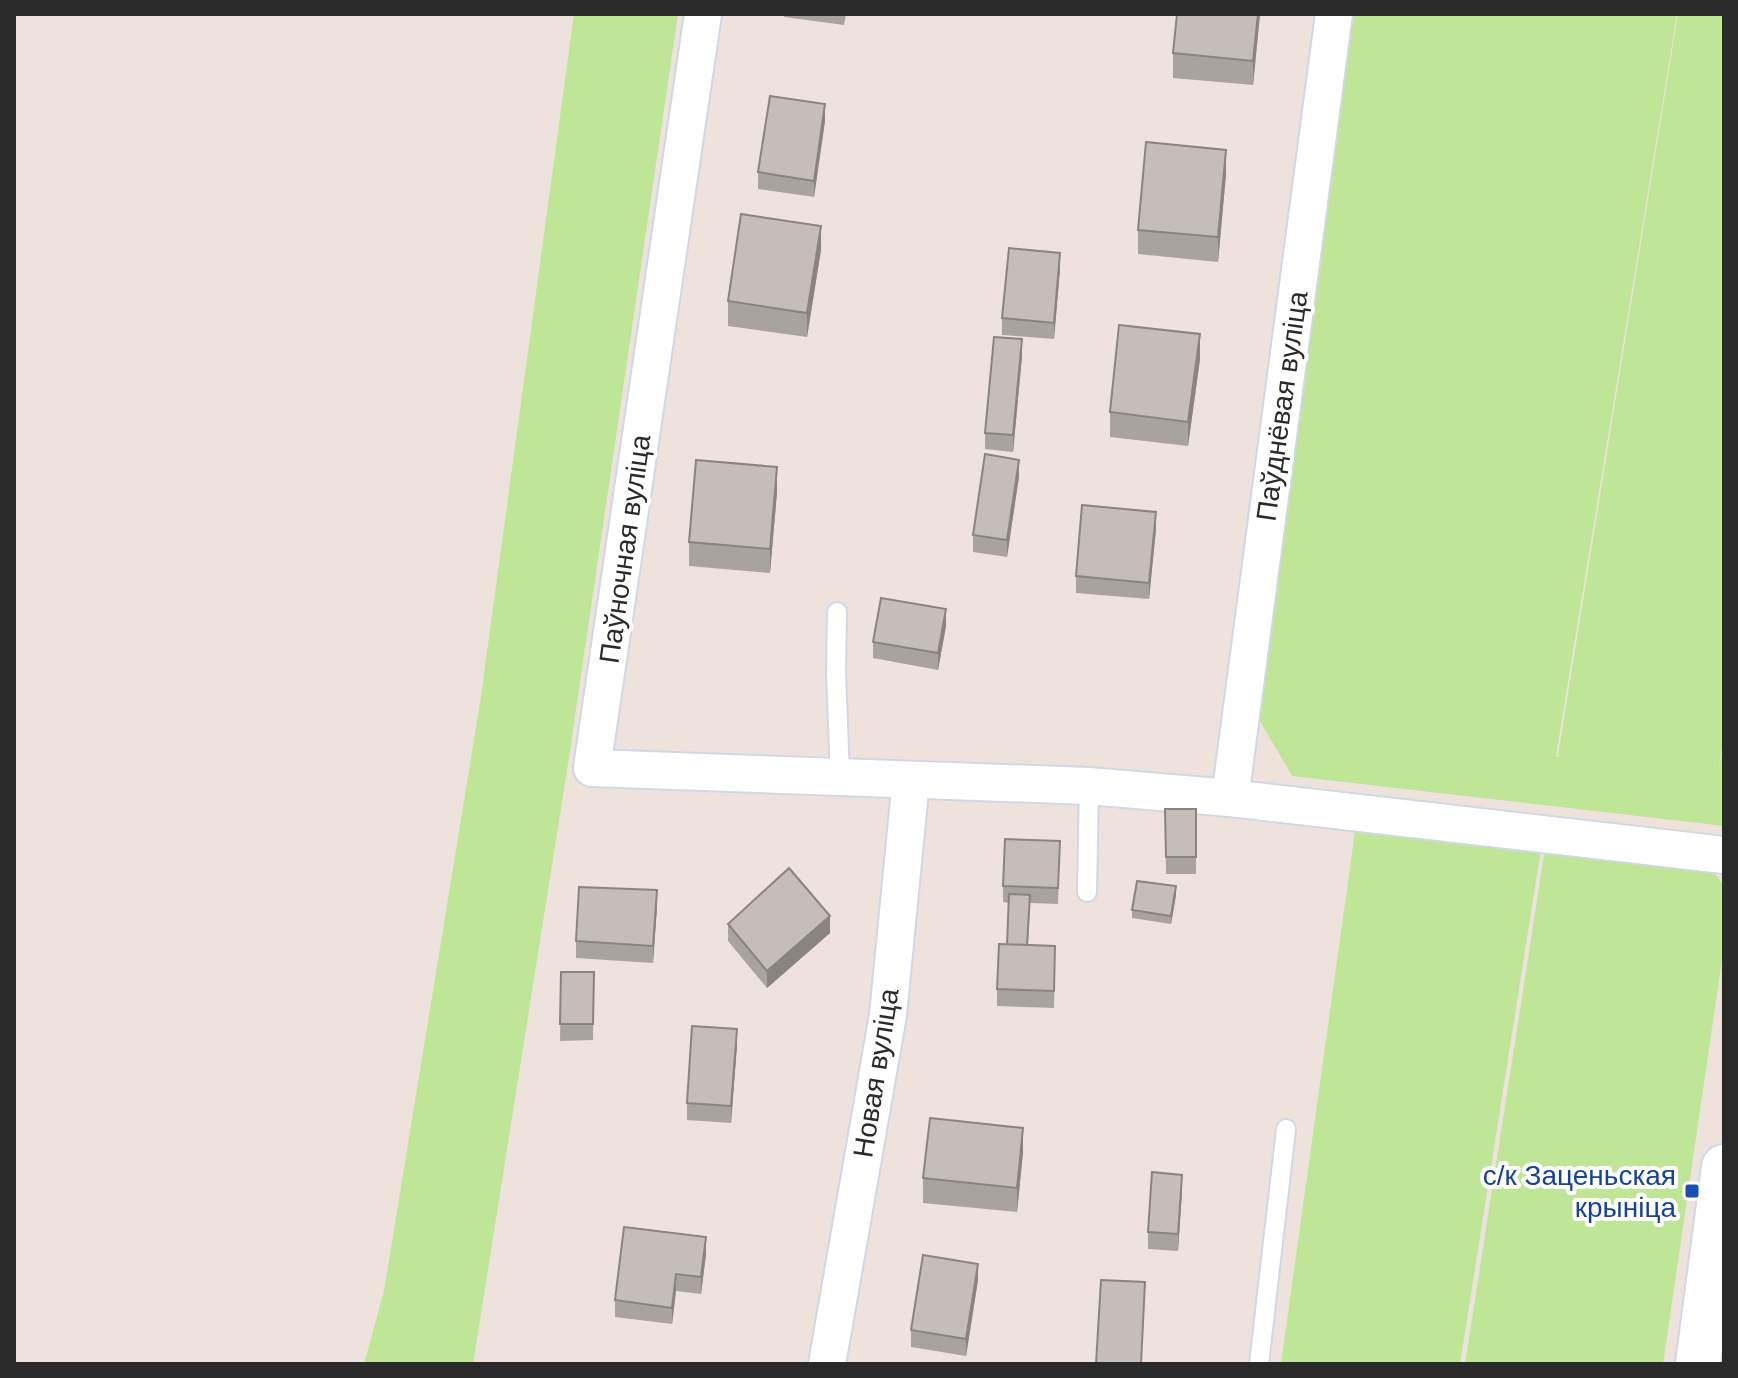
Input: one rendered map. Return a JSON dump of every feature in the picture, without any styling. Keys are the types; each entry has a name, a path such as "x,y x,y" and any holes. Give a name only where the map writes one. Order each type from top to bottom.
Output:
{"main road":[{"path":"1698,1364 1724,1167"}],"street":[{"name":"Паўночная вуліца","path":"703,14 592,768 1089,786 1230,798 1724,855"},
{"name":"Паўднёвая вуліца","path":"1230,798 1334,14"},
{"name":"Новая вуліца","path":"827,1364 888,1015 911,780"}],"lane":[{"path":"837,612 840,777"},
{"path":"1087,892 1089,786"},
{"path":"1259,1364 1286,1129"}],"green space":[{"path":"574,14 678,14 568,764 473,1364 364,1364 384,1291 480,703"},
{"path":"1350,14 1677,14 1556,756 1562,757 1558,755 1678,14 1724,14 1724,734 1718,773 1724,742 1724,826 1292,776 1259,719"},
{"path":"1357,817 1541,849 1460,1364 1281,1364"},
{"path":"1545,849 1714,872 1724,886 1724,946 1663,1364 1465,1364"}],"building":[{"path":"1177,14 1258,14 1253,61 1173,53"},
{"path":"770,96 825,104 814,181 758,172"},
{"path":"1146,142 1226,150 1218,237 1138,230"},
{"path":"741,214 821,226 807,313 728,301"},
{"path":"1009,248 1060,253 1054,323 1002,318"},
{"path":"1119,325 1200,334 1188,422 1110,412"},
{"path":"994,337 1022,339 1013,435 985,433"},
{"path":"985,454 1019,460 1007,540 973,535"},
{"path":"696,460 777,467 770,549 689,542"},
{"path":"1082,505 1156,512 1149,583 1076,576"},
{"path":"881,598 946,609 938,653 873,642"},
{"path":"1165,809 1196,809 1196,857 1166,857"},
{"path":"1005,839 1060,841 1058,888 1003,886"},
{"path":"789,868 830,916 767,971 728,924"},
{"path":"1137,881 1176,886 1171,916 1132,910"},
{"path":"579,887 657,890 653,946 576,941"},
{"path":"1009,894 1030,895 1027,945 1007,945"},
{"path":"999,944 1055,946 1054,991 997,989"},
{"path":"561,972 594,972 593,1024 560,1024"},
{"path":"692,1026 737,1029 731,1106 687,1103"},
{"path":"930,1118 1023,1128 1017,1188 923,1178"},
{"path":"1152,1172 1182,1175 1178,1234 1148,1232"},
{"path":"624,1227 706,1237 701,1277 676,1274 672,1308 615,1300"},
{"path":"923,1255 978,1264 966,1339 911,1330"},
{"path":"1101,1280 1145,1282 1141,1364 1096,1364"}],"place":[{"name":"с/к Заценьская крыніца","path":"1692,1191"}]}
